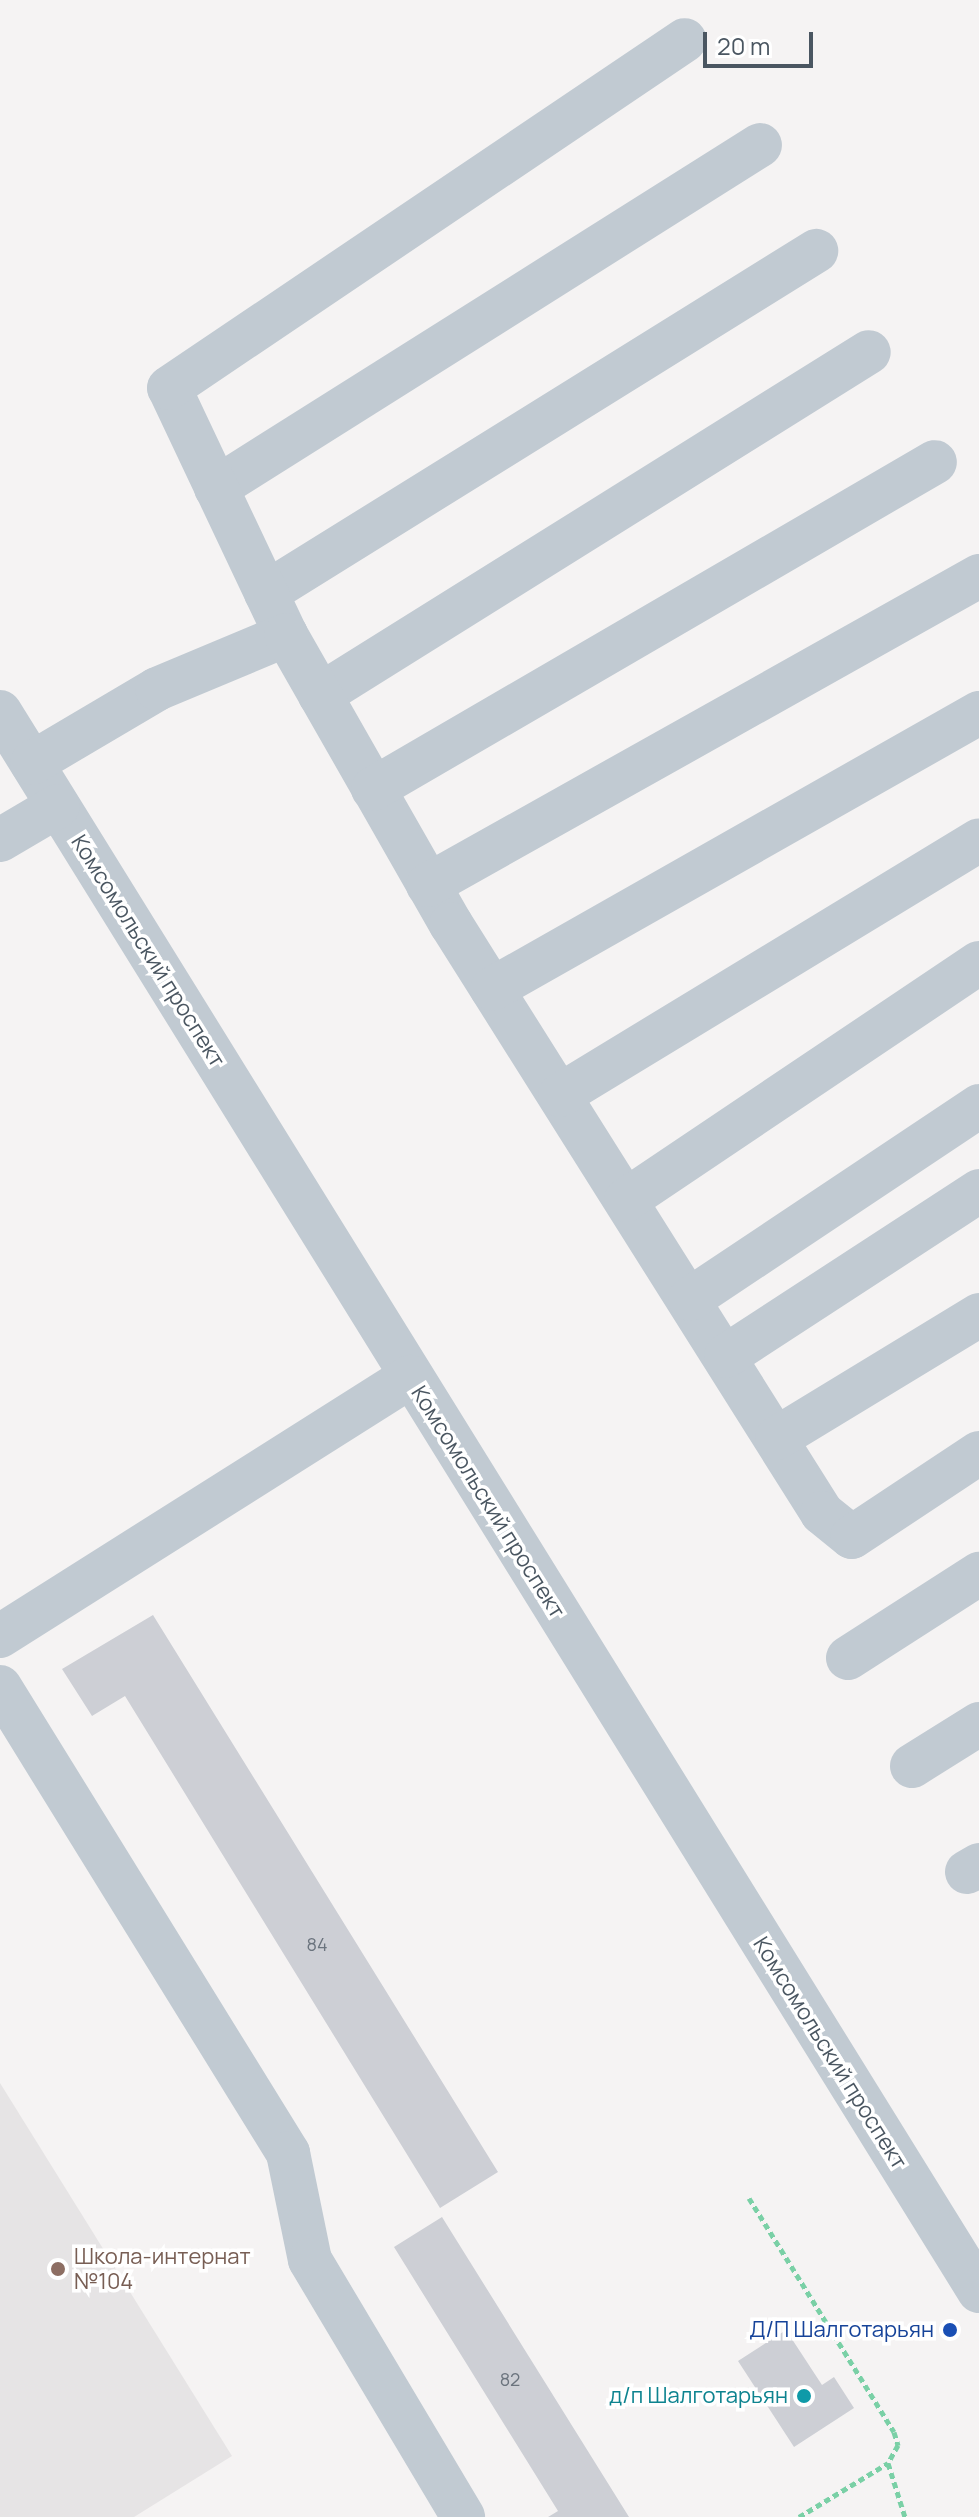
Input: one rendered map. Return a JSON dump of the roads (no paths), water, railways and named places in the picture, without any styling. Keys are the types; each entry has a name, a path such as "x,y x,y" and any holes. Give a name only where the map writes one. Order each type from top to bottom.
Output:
{"street":[{"path":"685,40 169,388 286,635 428,885 822,1513 852,1537 979,1453"},
{"path":"216,488 760,145"},
{"path":"266,593 816,251"},
{"path":"320,695 869,352"},
{"path":"373,789 935,462"},
{"path":"428,885 979,576"},
{"path":"32,763 157,689 286,635"},
{"name":"Комсомольский проспект","path":"0,712 979,2291"},
{"path":"492,989 979,713"},
{"path":"0,840 58,806"},
{"path":"560,1095 979,840"},
{"path":"626,1200 979,963"},
{"path":"690,1299 979,1106"},
{"path":"726,1356 979,1191"},
{"path":"777,1438 979,1315"},
{"path":"0,1636 410,1377"},
{"path":"848,1658 979,1574"},
{"path":"0,1687 288,2153 310,2260 463,2517"},
{"path":"912,1766 979,1724"}],"place":[{"name":"Школа-интернат №104","path":"58,2269"},
{"name":"Д/П Шалготарьян","path":"950,2330"},
{"name":"д/п Шалготарьян","path":"804,2396"}]}
